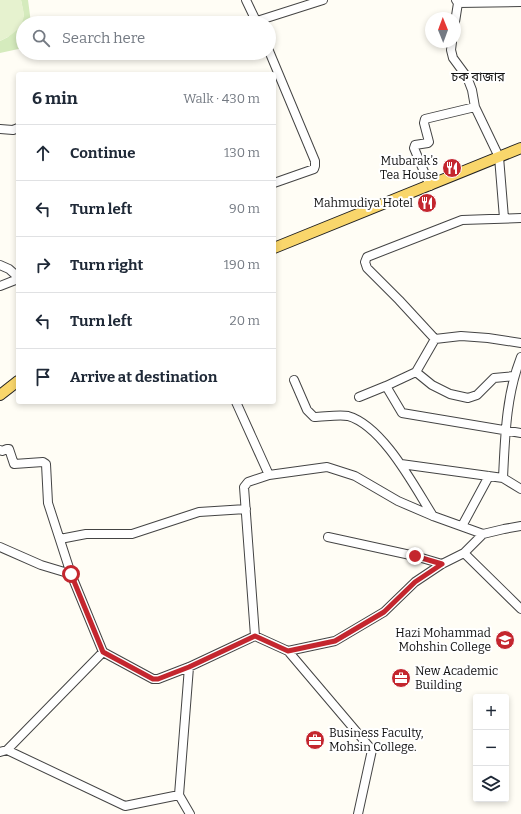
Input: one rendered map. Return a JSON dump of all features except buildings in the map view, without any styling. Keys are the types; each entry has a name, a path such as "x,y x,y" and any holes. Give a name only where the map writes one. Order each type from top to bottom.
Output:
{"main road":[{"path":"276,247 521,148"},
{"path":"0,395 16,383"}],"street":[{"path":"246,0 254,16"},
{"path":"275,16 323,0"},
{"path":"456,12 457,1 521,2"},
{"path":"451,48 453,58 468,77 476,107 499,157 504,218"},
{"path":"273,60 315,161 314,169 276,182"},
{"path":"430,186 414,148 416,145 429,142 424,123 425,119 476,107"},
{"path":"0,129 16,129"},
{"path":"436,339 367,268 365,262 367,258 457,221 521,218"},
{"path":"0,264 9,269 16,276"},
{"path":"0,286 16,279"},
{"path":"436,339 461,336 521,343"},
{"path":"359,397 416,372 436,339"},
{"path":"503,478 505,432 514,376 521,357"},
{"path":"416,372 432,385 450,394 468,398 477,395 494,378 514,376"},
{"path":"294,380 307,410 314,417 346,416 360,421 374,432 401,464 433,516"},
{"path":"386,386 402,413 521,434"},
{"path":"237,404 269,475"},
{"path":"0,450 2,451 9,449 14,464 43,462 46,464 48,503 71,574 103,652 153,679 158,679 189,667 255,636 288,651 372,750 358,814"},
{"path":"401,464 503,478 521,489"},
{"path":"255,636 244,487 248,482 269,475 327,467 355,476 398,501 433,516 483,534"},
{"path":"462,526 489,476"},
{"path":"60,539 86,534 132,534 199,512 246,509"},
{"path":"288,651 335,641 384,612 415,582 442,564 464,553 483,534 521,526"},
{"path":"328,537 408,554 442,564"},
{"path":"0,547 41,566 71,574"},
{"path":"464,553 521,608"},
{"path":"103,652 4,751 125,806 180,795"},
{"path":"189,667 180,795 190,814"}],"green space":[{"path":"0,0 21,0 24,16 16,16 16,31 0,41"},
{"path":"21,0 28,0 30,16 24,16"},
{"path":"16,26 16,50 0,53 0,41 8,37"}],"place":[{"name":"Mubarak’s Tea House","path":"452,168"},
{"name":"Mahmudiya Hotel","path":"427,203"},
{"name":"Hazi Mohammad Mohshin College","path":"505,640"},
{"name":"New Academic Building","path":"401,678"},
{"name":"Business Faculty, Mohsin College.","path":"315,740"}],"district":[{"name":"চক বাজার","path":"478,76"}],"route":[{"path":"71,574 103,652 153,679 158,679 189,667 255,636 288,651 335,641 384,612 415,582 442,564 415,556"}]}
